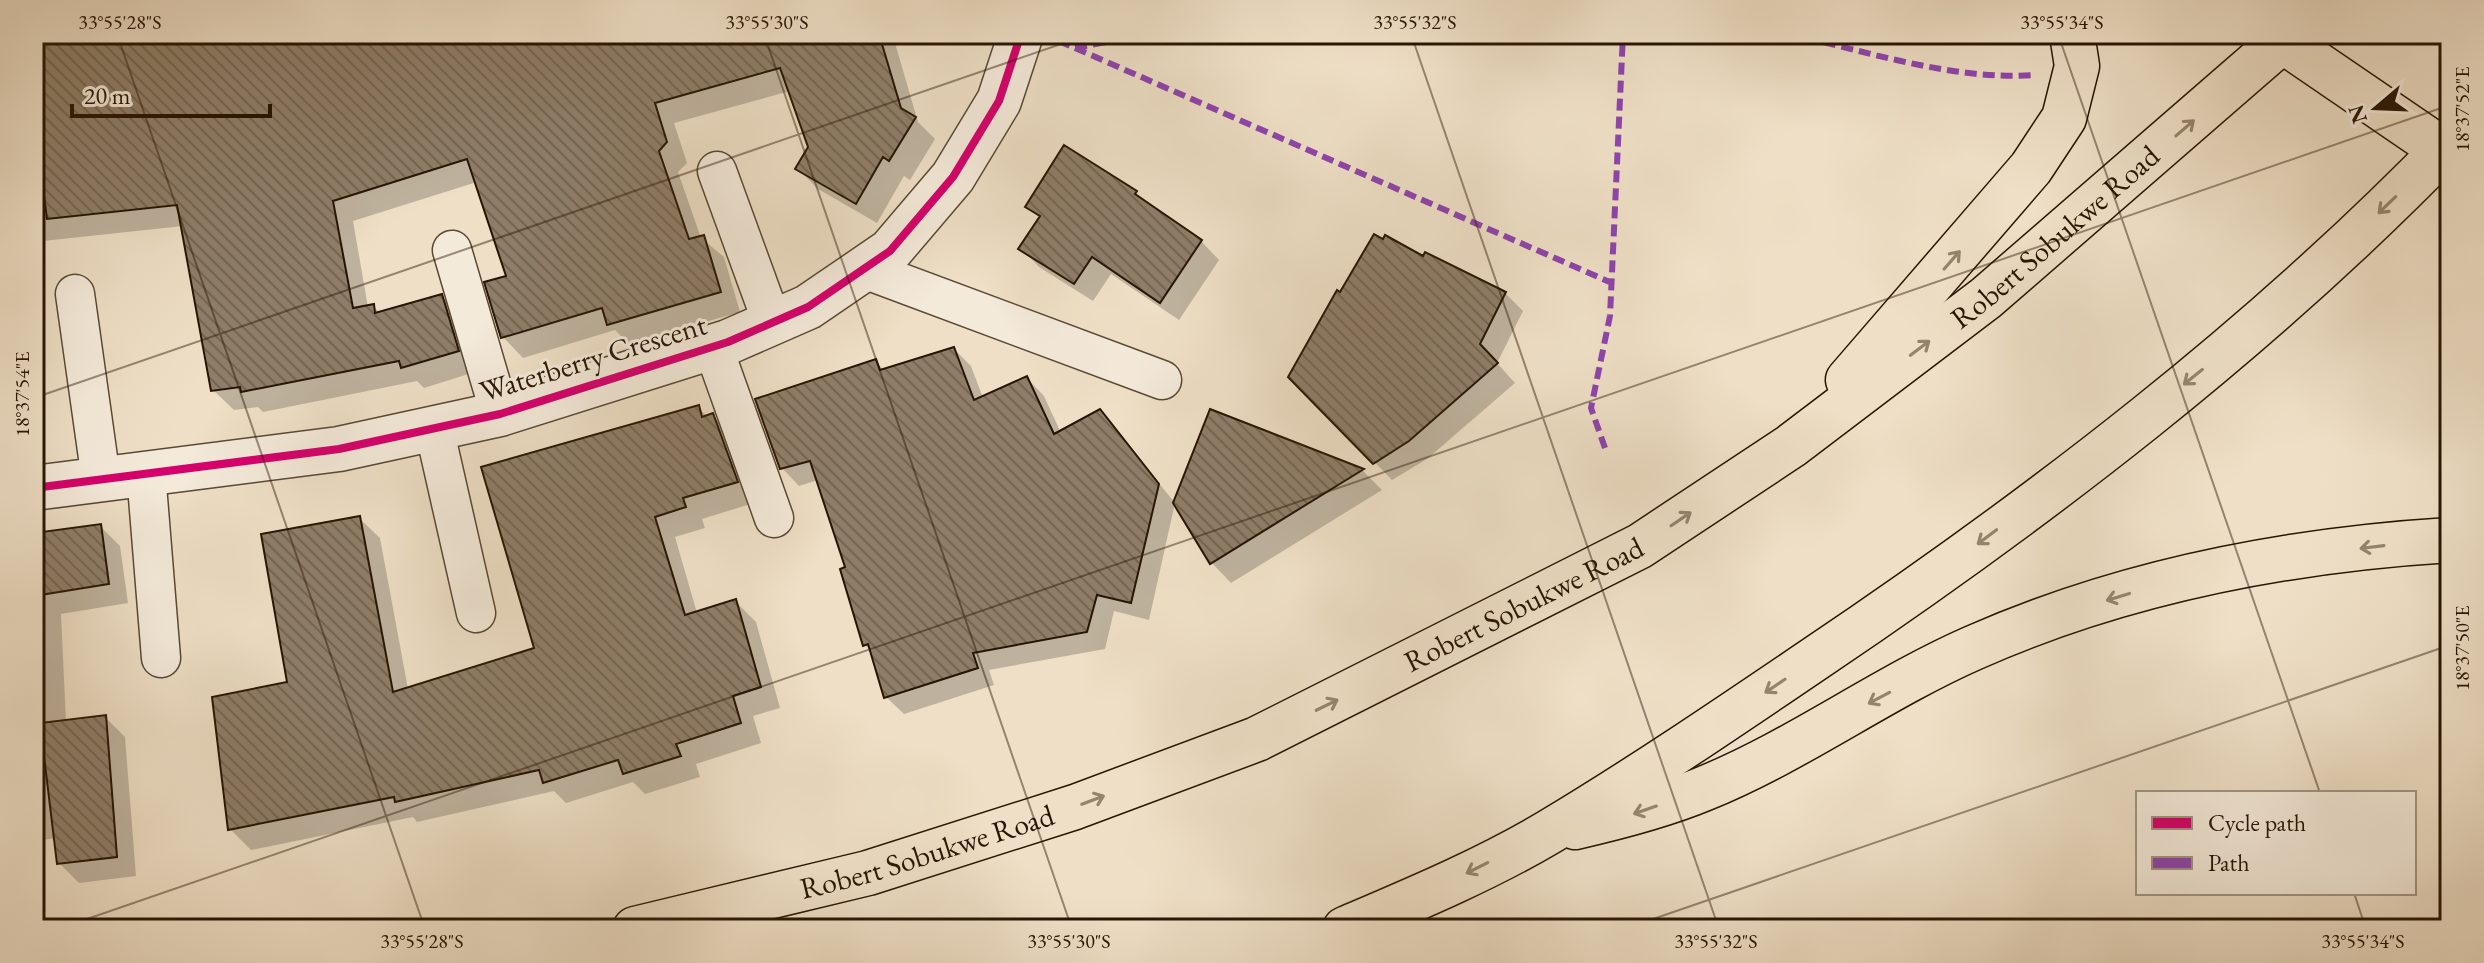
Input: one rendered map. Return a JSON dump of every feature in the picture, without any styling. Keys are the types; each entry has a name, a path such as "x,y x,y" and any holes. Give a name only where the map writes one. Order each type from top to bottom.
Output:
{"main road":[{"path":"1791,446 2031,168 2064,118 2077,66 2072,34"},
{"name":"Robert Sobukwe Road","path":"635,929 868,873 1075,807 1257,739 1640,546 1791,446 1986,298 2286,37 2448,150 2352,240 2217,357 2058,484 1903,599 1547,833 1345,929"},
{"path":"1547,833 1636,813 1705,788 1972,649 2075,609 2159,584 2287,557 2450,540"}],"street":[{"name":"Waterberry Crescent","path":"34,488 339,449 500,414 713,347 808,307 890,251 953,177 999,101 1021,34"}],"lane":[{"path":"717,171 772,322"},
{"path":"452,250 500,414"},
{"path":"864,269 1162,380"},
{"path":"75,294 101,479"},
{"path":"713,347 774,518"},
{"path":"434,428 476,613"},
{"path":"146,473 161,658"}],"building":[{"path":"34,34 879,34 901,108 916,117 889,161 883,157 856,204 795,169 808,147 780,68 655,103 667,142 659,151 689,239 704,235 721,292 607,325 602,308 501,338 484,282 506,276 467,159 333,201 353,308 374,304 375,313 442,294 459,351 401,368 399,361 241,392 240,387 211,391 177,205 47,219 40,165 34,166"},
{"path":"1064,145 1137,191 1135,194 1202,240 1160,303 1092,257 1074,284 1018,249 1040,216 1025,207"},
{"path":"1374,234 1383,239 1385,235 1423,256 1425,252 1506,292 1480,344 1498,363 1409,441 1373,464 1288,377 1337,290 1340,292"},
{"path":"954,347 974,400 1027,376 1054,434 1100,409 1159,484 1131,603 1097,595 1087,632 973,653 978,668 884,698 868,644 863,646 840,569 845,567 810,461 780,469 755,399 876,359 880,370"},
{"path":"699,405 702,417 713,413 738,482 683,498 686,507 655,517 685,615 736,599 761,687 733,696 741,723 676,744 681,756 623,774 618,760 543,783 539,770 395,802 394,797 228,830 212,697 287,682 261,534 360,516 393,692 534,648 481,467"},
{"path":"1210,409 1364,469 1210,564 1173,503"},
{"path":"101,524 109,584 34,596 34,533"},
{"path":"106,715 117,857 57,864 40,723"}],"marked path":[{"path":"1042,34 1075,48 1149,34"},
{"path":"1605,448 1591,408 1610,316 1623,34"},
{"path":"1789,34 1942,69 1973,74 2033,75"},
{"path":"1075,48 1612,283"}],"cycle path":[{"path":"34,488 339,449 500,414 728,342 808,307 890,251 953,177 999,101 1021,34"}]}
